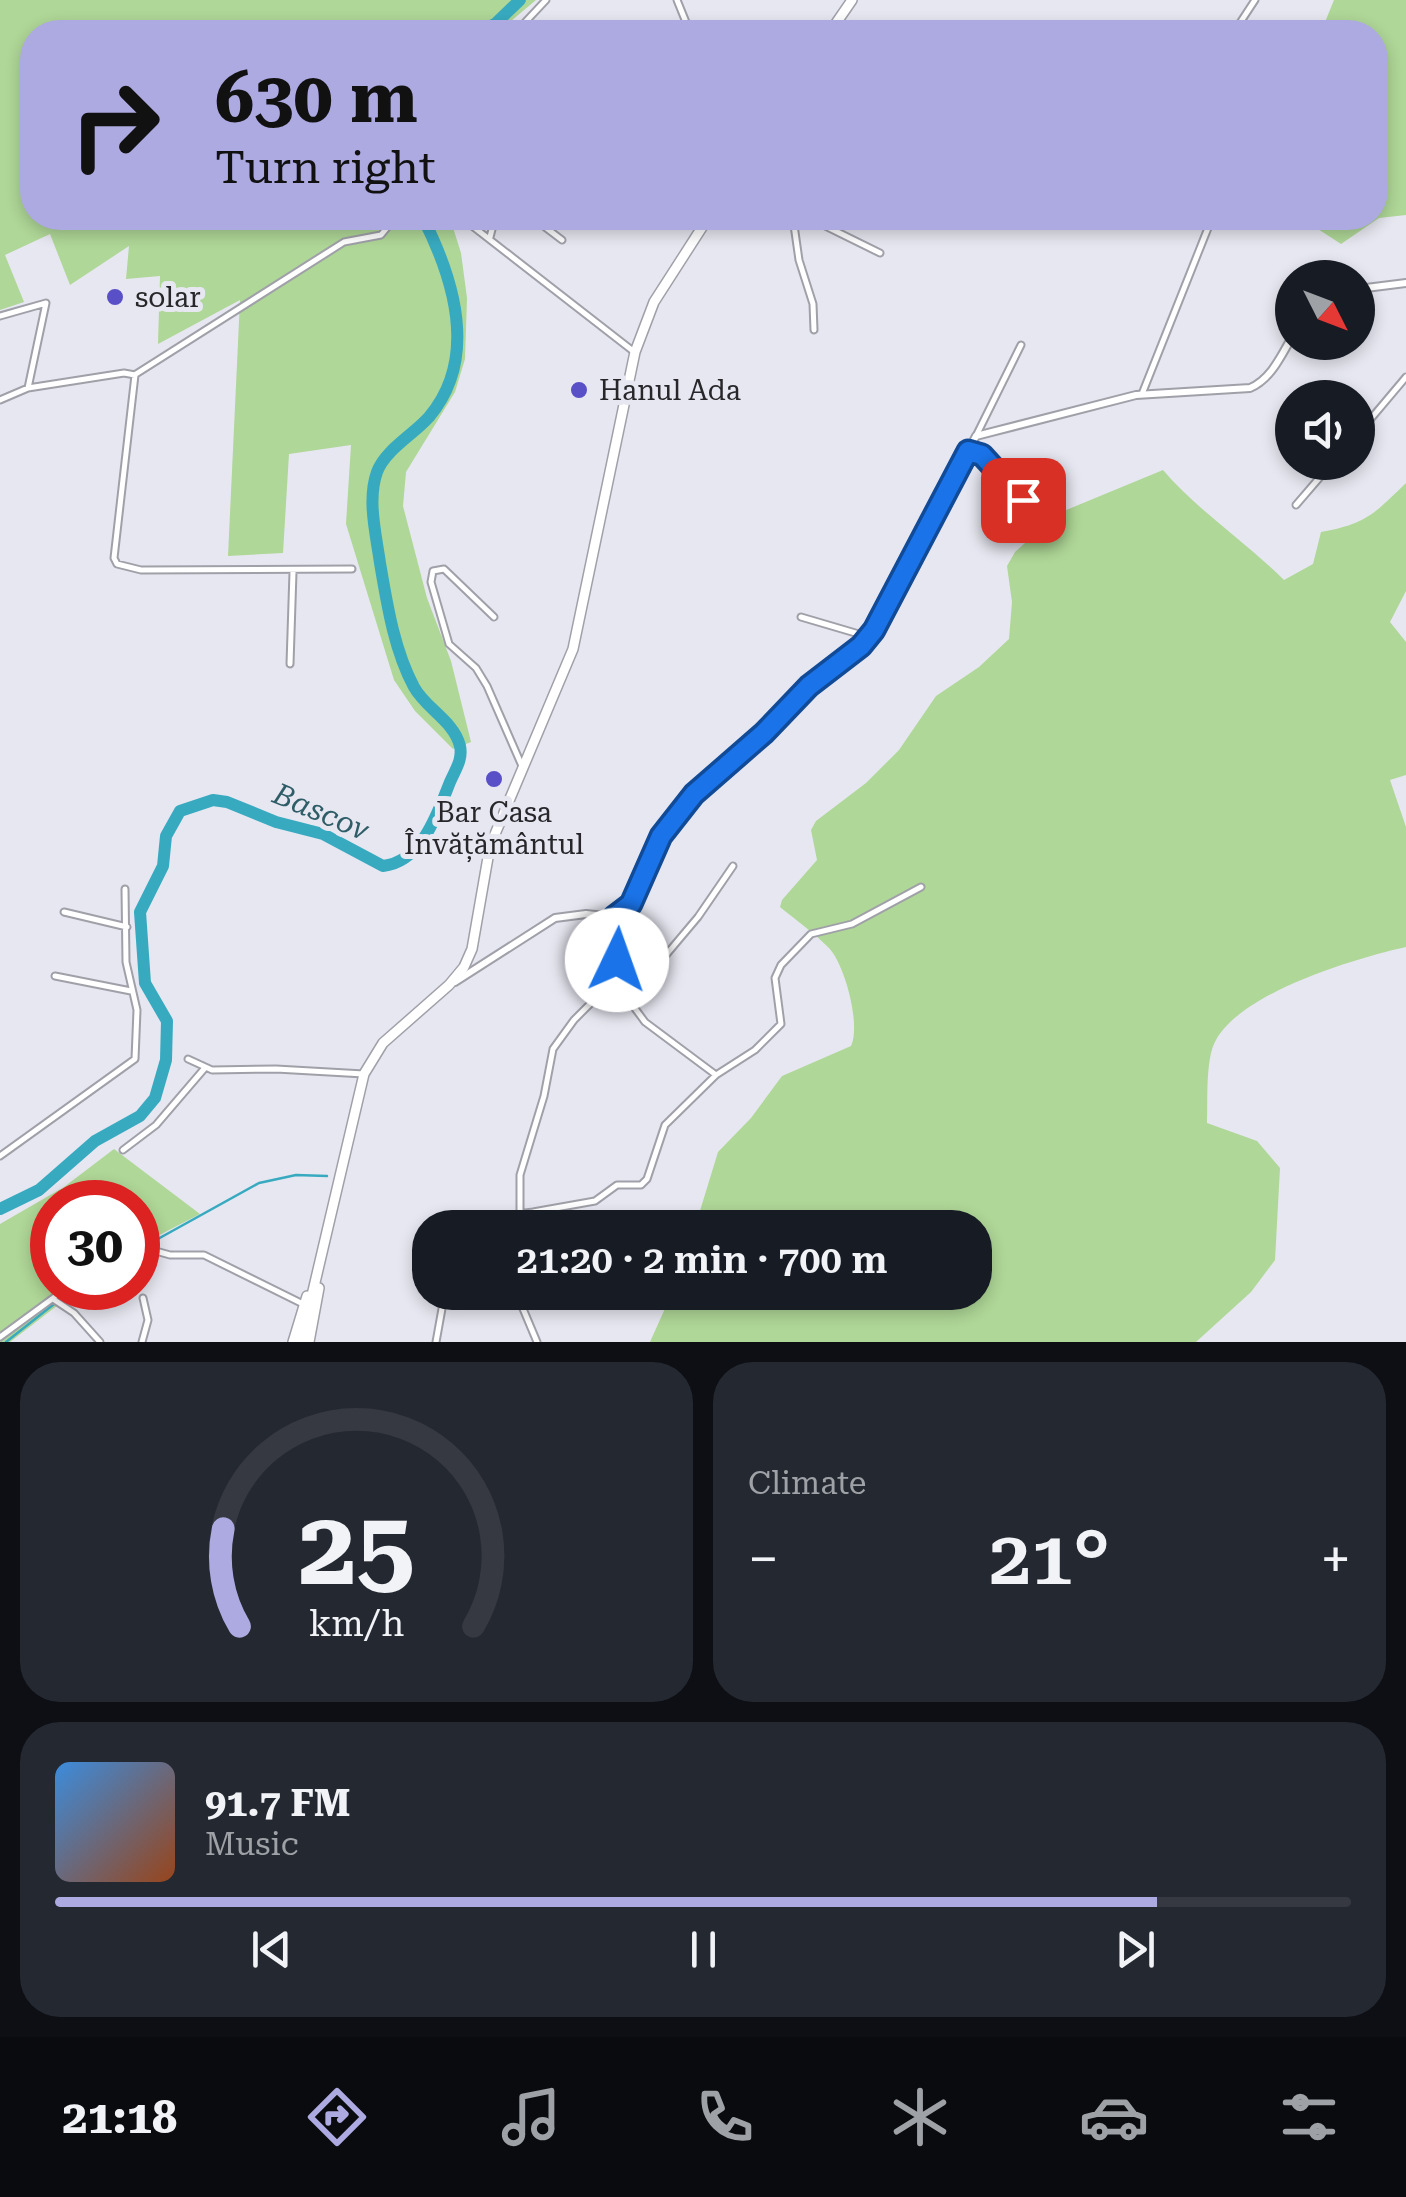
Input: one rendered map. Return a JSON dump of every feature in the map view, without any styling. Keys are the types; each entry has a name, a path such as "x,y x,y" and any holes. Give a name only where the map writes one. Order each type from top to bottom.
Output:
{"highway":[{"path":"297,1342 364,1074 390,1034 449,985 464,968 472,949 490,846 560,683 576,636 635,352 654,302 700,230"},
{"path":"297,1342 303,1304 320,1261"},
{"path":"309,1342 318,1306 320,1261"}],"street":[{"path":"527,20 546,0"},
{"path":"0,400 28,388 135,374 344,242 381,235 385,230"},
{"path":"480,230 635,352"},
{"path":"490,237 492,230"},
{"path":"549,230 562,240"},
{"path":"795,230 814,330"},
{"path":"832,230 880,254"},
{"path":"1142,394 1207,230"},
{"path":"1375,287 1406,282"},
{"path":"0,316 46,303 28,388"},
{"path":"449,985 555,918 586,914 614,917 631,904 661,836 694,794 764,733 809,686 868,637 1021,345"},
{"path":"976,436 1142,394 1250,388 1260,384 1278,360"},
{"path":"135,374 114,558 117,564 141,570 352,569"},
{"path":"1375,414 1406,377"},
{"path":"968,451 982,455 1032,514"},
{"path":"1296,505 1318,480"},
{"path":"494,617 444,569 433,571 431,582 450,644 476,668 487,686 523,768"},
{"path":"290,664 294,571"},
{"path":"800,618 868,637"},
{"path":"628,1000 698,917 733,866"},
{"path":"541,1210 595,1200 617,1184 641,1185 647,1179 666,1126 716,1075 756,1050 782,1024 776,978 804,938 852,924 920,887"},
{"path":"0,1156 135,1059 137,1010 126,962 125,890"},
{"path":"64,912 127,927"},
{"path":"520,1210 520,1176 544,1096 552,1049 574,1020 614,980 619,931 614,917"},
{"path":"472,949 479,964"},
{"path":"55,976 131,991"},
{"path":"614,980 659,1034 716,1075"},
{"path":"188,1059 204,1069 364,1074"},
{"path":"124,1150 156,1125 204,1069"},
{"path":"160,1252 204,1255 303,1304"},
{"path":"0,1337 38,1310"},
{"path":"70,1310 100,1342"},
{"path":"142,1342 148,1320 146,1310"},
{"path":"436,1342 441,1310"},
{"path":"524,1310 537,1342"}],"green space":[{"path":"0,0 536,0 512,20 20,20 20,230 454,230 467,298 465,359 455,392 406,472 403,506 427,598 451,661 471,742 453,749 415,711 394,680 346,524 351,445 289,454 283,553 228,556 240,300 158,344 160,276 126,279 129,246 70,285 50,234 5,255 24,302 0,310"},
{"path":"1334,0 1406,0 1406,215 1388,217 1388,20 1326,20"},
{"path":"1319,230 1361,230 1341,244"},
{"path":"1163,470 1284,580 1313,564 1321,532 1368,516 1406,483 1406,591 1390,622 1406,642 1406,775 1390,780 1406,827 1406,947 1359,959 1274,992 1230,1023 1216,1040 1210,1058 1207,1123 1257,1141 1280,1168 1275,1260 1251,1292 1196,1342 650,1342 664,1310 992,1310 992,1210 700,1210 718,1152 751,1118 782,1076 851,1046 854,1036 853,1010 835,956 780,907 817,860 811,830 816,821 866,783 899,750 936,696 979,667 1009,639 1012,602 1007,566 1015,552 1059,513"},
{"path":"114,1149 155,1180 73,1180"},
{"path":"160,1184 200,1214 160,1235"},
{"path":"30,1207 30,1310 52,1310 10,1342 0,1342 0,1224"}],"waterway":[{"name":"Bascov","path":"499,20 520,0"},
{"name":"Bascov","path":"0,1209 39,1190 95,1141 140,1116 155,1098 166,1060 167,1021 145,983 140,912 163,866 166,836 180,811 213,800 227,802 276,822 323,834 383,866 397,862 418,846 440,807 459,760 460,746 452,729 419,695 401,658 385,594 372,505 381,464 429,417 454,370 457,344 452,292 428,230"},
{"path":"160,1238 259,1183 296,1175 327,1176"},
{"path":"6,1342 46,1310"}],"place":[{"name":"solar","path":"115,297"},
{"name":"Hanul Ada","path":"579,390"},
{"name":"Bar Casa Învățământul","path":"494,779"}],"route":[{"path":"617,960 619,931 614,917 631,904 661,836 694,794 764,733 809,686 861,646 874,630 968,451 982,455 1023,500"}]}
